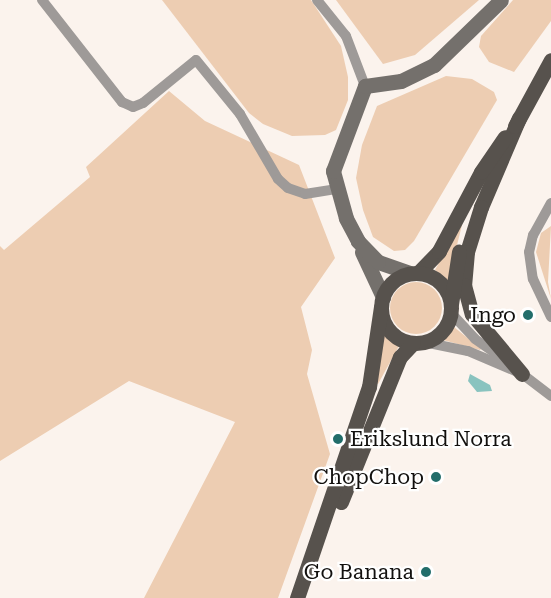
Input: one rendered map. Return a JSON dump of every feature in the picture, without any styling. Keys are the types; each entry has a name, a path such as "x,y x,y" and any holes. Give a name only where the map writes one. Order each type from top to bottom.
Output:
{"main road":[{"path":"307,598 364,437 400,357 418,342 440,334 451,309 451,284 465,231 519,118 551,60"},
{"path":"297,598 369,387 382,302 394,281 414,273 438,251 481,171 519,118"},
{"path":"519,118 481,207 467,252 464,285 472,314 522,374"},
{"path":"414,273 441,284 451,309"},
{"path":"382,302 384,321 393,335 418,342"}],"street":[{"path":"42,0 122,102 133,107 142,103 196,60 240,114 278,179 288,188 305,194 336,189"},
{"path":"317,0 346,36 365,86 333,171 336,189 382,302"},
{"path":"365,86 401,81 434,65 501,0"},
{"path":"551,203 533,235 529,252 533,279 551,317"},
{"path":"358,241 378,262 414,273"},
{"path":"451,309 475,339 551,396"},
{"path":"418,342 468,351 522,374"}],"shaded area":[{"path":"162,0 311,0 341,46 348,77 348,100 336,130 325,135 292,136 263,124 249,113"},
{"path":"336,0 479,0 415,55 383,64"},
{"path":"513,0 551,0 551,21 514,72 489,62 479,47 481,36"},
{"path":"446,76 472,79 494,92 497,100 414,241 405,250 394,251 373,237 363,210 356,178 362,145 377,106"},
{"path":"169,91 205,121 299,165 335,258 301,307 312,350 307,374 330,454 278,598 144,598 235,422 129,381 0,461 0,246 4,250 90,177 86,167"},
{"path":"462,225 448,281 435,270"},
{"path":"551,226 548,282 551,299 536,252 541,233"},
{"path":"416,282 426,284 434,290 440,298 442,308 440,318 434,326 426,332 416,334 406,332 398,326 392,318 390,308 392,298 398,290 406,284"},
{"path":"454,327 481,349 443,340"},
{"path":"381,329 399,346 378,384 376,383"}],"water":[{"path":"470,374 490,385 492,391 477,392 468,381"}],"place":[{"name":"Ingo","path":"528,315"},
{"name":"Erikslund Norra","path":"338,439"},
{"name":"ChopChop","path":"436,477"},
{"name":"Go Banana","path":"426,572"}]}
